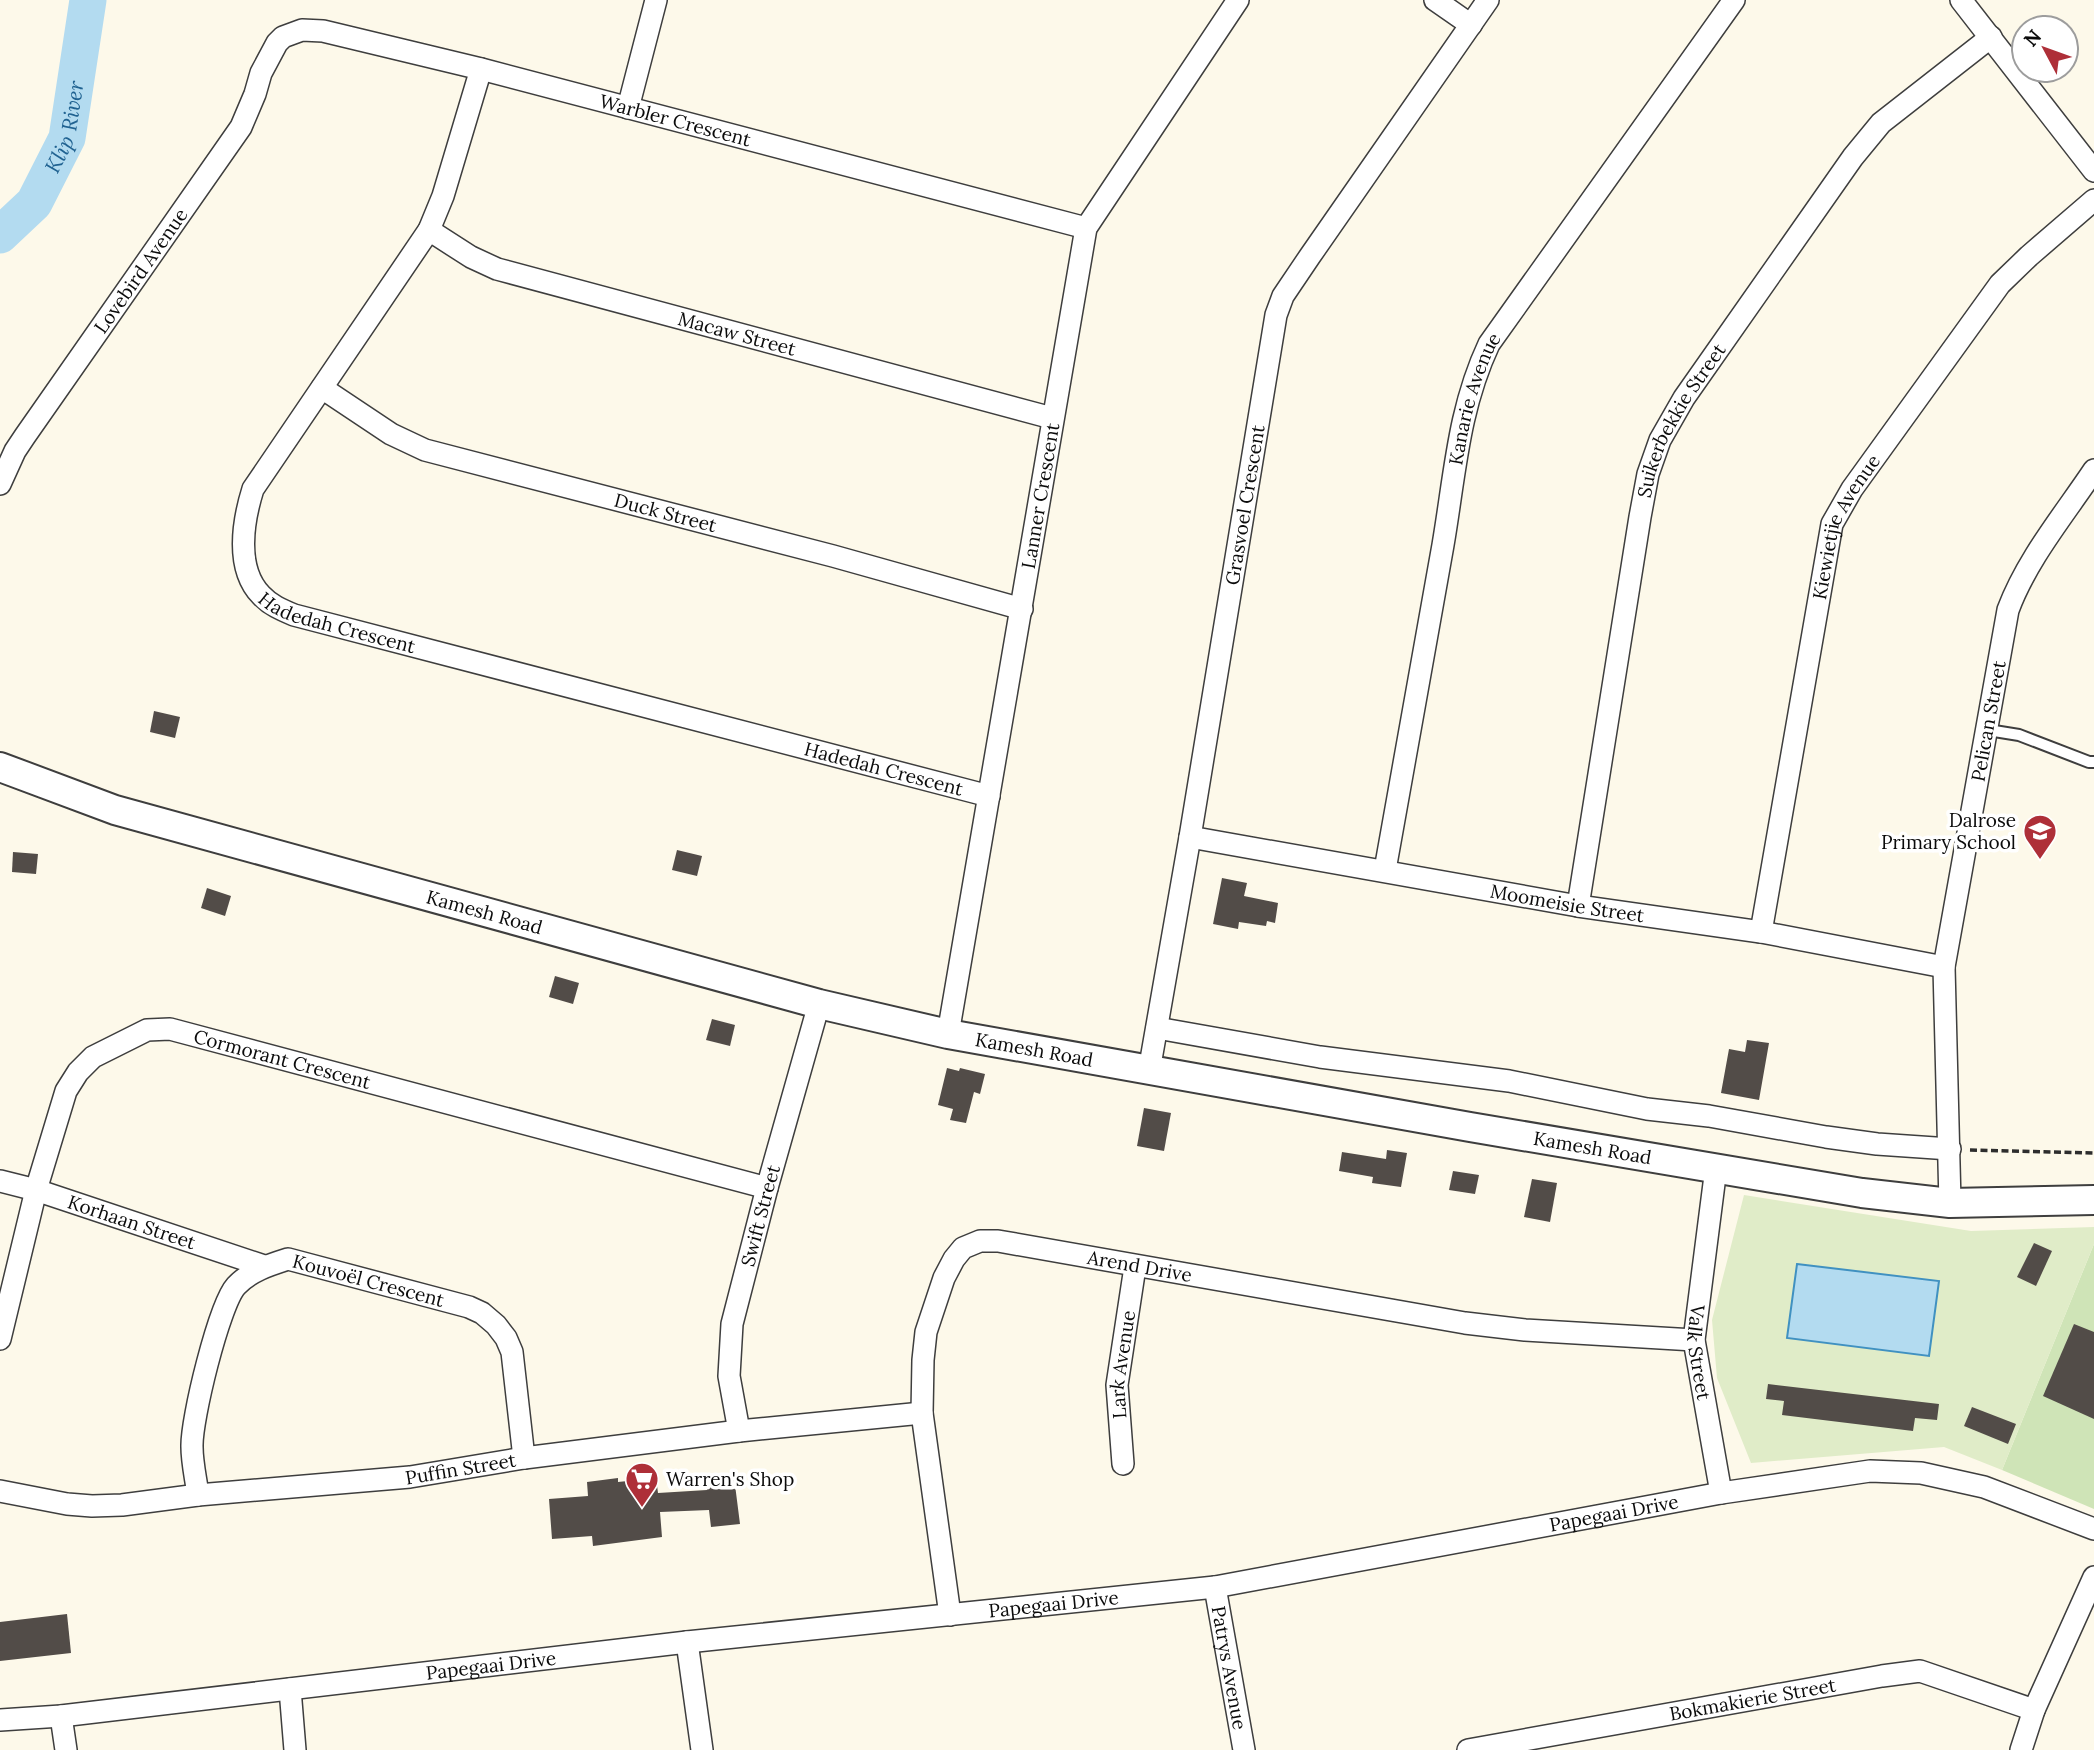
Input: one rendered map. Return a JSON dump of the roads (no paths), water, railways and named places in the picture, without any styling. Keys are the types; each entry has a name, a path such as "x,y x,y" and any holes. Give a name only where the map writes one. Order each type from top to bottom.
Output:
{"street":[{"path":"628,108 656,0"},
{"name":"Lanner Crescent","path":"948,1034 1086,228 1238,0"},
{"path":"1435,0 1471,24"},
{"name":"Grasvoel Crescent","path":"1149,1071 1276,315 1283,296 1488,0"},
{"name":"Kanarie Avenue","path":"1385,870 1452,492 1461,426 1475,375 1489,344 1734,0"},
{"path":"1961,0 2094,171"},
{"name":"Warbler Crescent","path":"270,53 283,37 302,30 312,30 481,69 1086,228"},
{"name":"Suikerbekkie Street","path":"1578,906 1640,517 1648,474 1660,440 1684,398 1881,123 1991,37"},
{"name":"Lovebird Avenue","path":"0,484 20,443 241,127 270,53"},
{"name":"Hadedah Crescent","path":"481,69 443,196 429,230 253,489 244,532 249,574 261,595 294,615 989,796"},
{"name":"Kiewietjie Avenue","path":"1761,932 1832,524 1852,489 2000,284 2094,200"},
{"name":"Macaw Street","path":"429,230 471,257 497,269 1052,418"},
{"name":"Duck Street","path":"322,388 391,434 425,450 1022,608"},
{"name":"Pelican Street","path":"1950,1203 1944,967 2008,610 2015,591 2094,470"},
{"name":"Kamesh Road","path":"0,767 115,810 819,1003 948,1034 1827,1187 1950,1203 2094,1200"},
{"name":"Moomeisie Street","path":"1190,837 1578,906 1761,932 1944,967"},
{"name":"Swift Street","path":"739,1431 729,1377 732,1324 819,1003"},
{"path":"1157,1028 1320,1057 1509,1081 1647,1109 1709,1116 1826,1137 1950,1149"},
{"name":"Cormorant Crescent","path":"0,1339 36,1190 66,1091 78,1072 93,1057 147,1030 170,1029 767,1188"},
{"name":"Valk Street","path":"1716,1167 1694,1340 1721,1493"},
{"name":"Korhaan Street","path":"0,1181 36,1190 264,1266"},
{"name":"Arend Drive","path":"950,1615 922,1413 923,1360 926,1332 944,1278 963,1248 979,1241 998,1241 1465,1323 1525,1330 1694,1340"},
{"name":"Kouvoël Crescent","path":"198,1495 192,1447 194,1420 222,1313 235,1287 264,1266 288,1259 450,1301 482,1313 506,1338 512,1352 524,1458"},
{"name":"Lark Avenue","path":"1123,1464 1118,1385 1135,1266"},
{"name":"Puffin Street","path":"0,1491 92,1506 410,1477 524,1458 739,1431 922,1413"},
{"name":"Papegaai Drive","path":"0,1720 61,1716 687,1642 1215,1587 1721,1493 1870,1471 1921,1472 1984,1487 2094,1529"},
{"path":"2021,1750 2034,1710 2094,1577"},
{"name":"Patrys Avenue","path":"1215,1587 1244,1750"},
{"path":"687,1642 702,1750"},
{"name":"Bokmakierie Street","path":"1468,1750 1920,1671 2034,1710"},
{"path":"290,1689 295,1750"},
{"path":"61,1716 66,1750"}],"lane":[{"path":"1988,730 2019,735 2094,762"}],"water":[{"path":"1797,1264 1939,1281 1929,1356 1787,1338"}],"waterway":[{"name":"Klip River","path":"0,235 34,203 67,138 88,0"}],"place":[{"name":"Dalrose Primary School","path":"2040,861"},
{"name":"Warren's Shop","path":"642,1509"}]}
